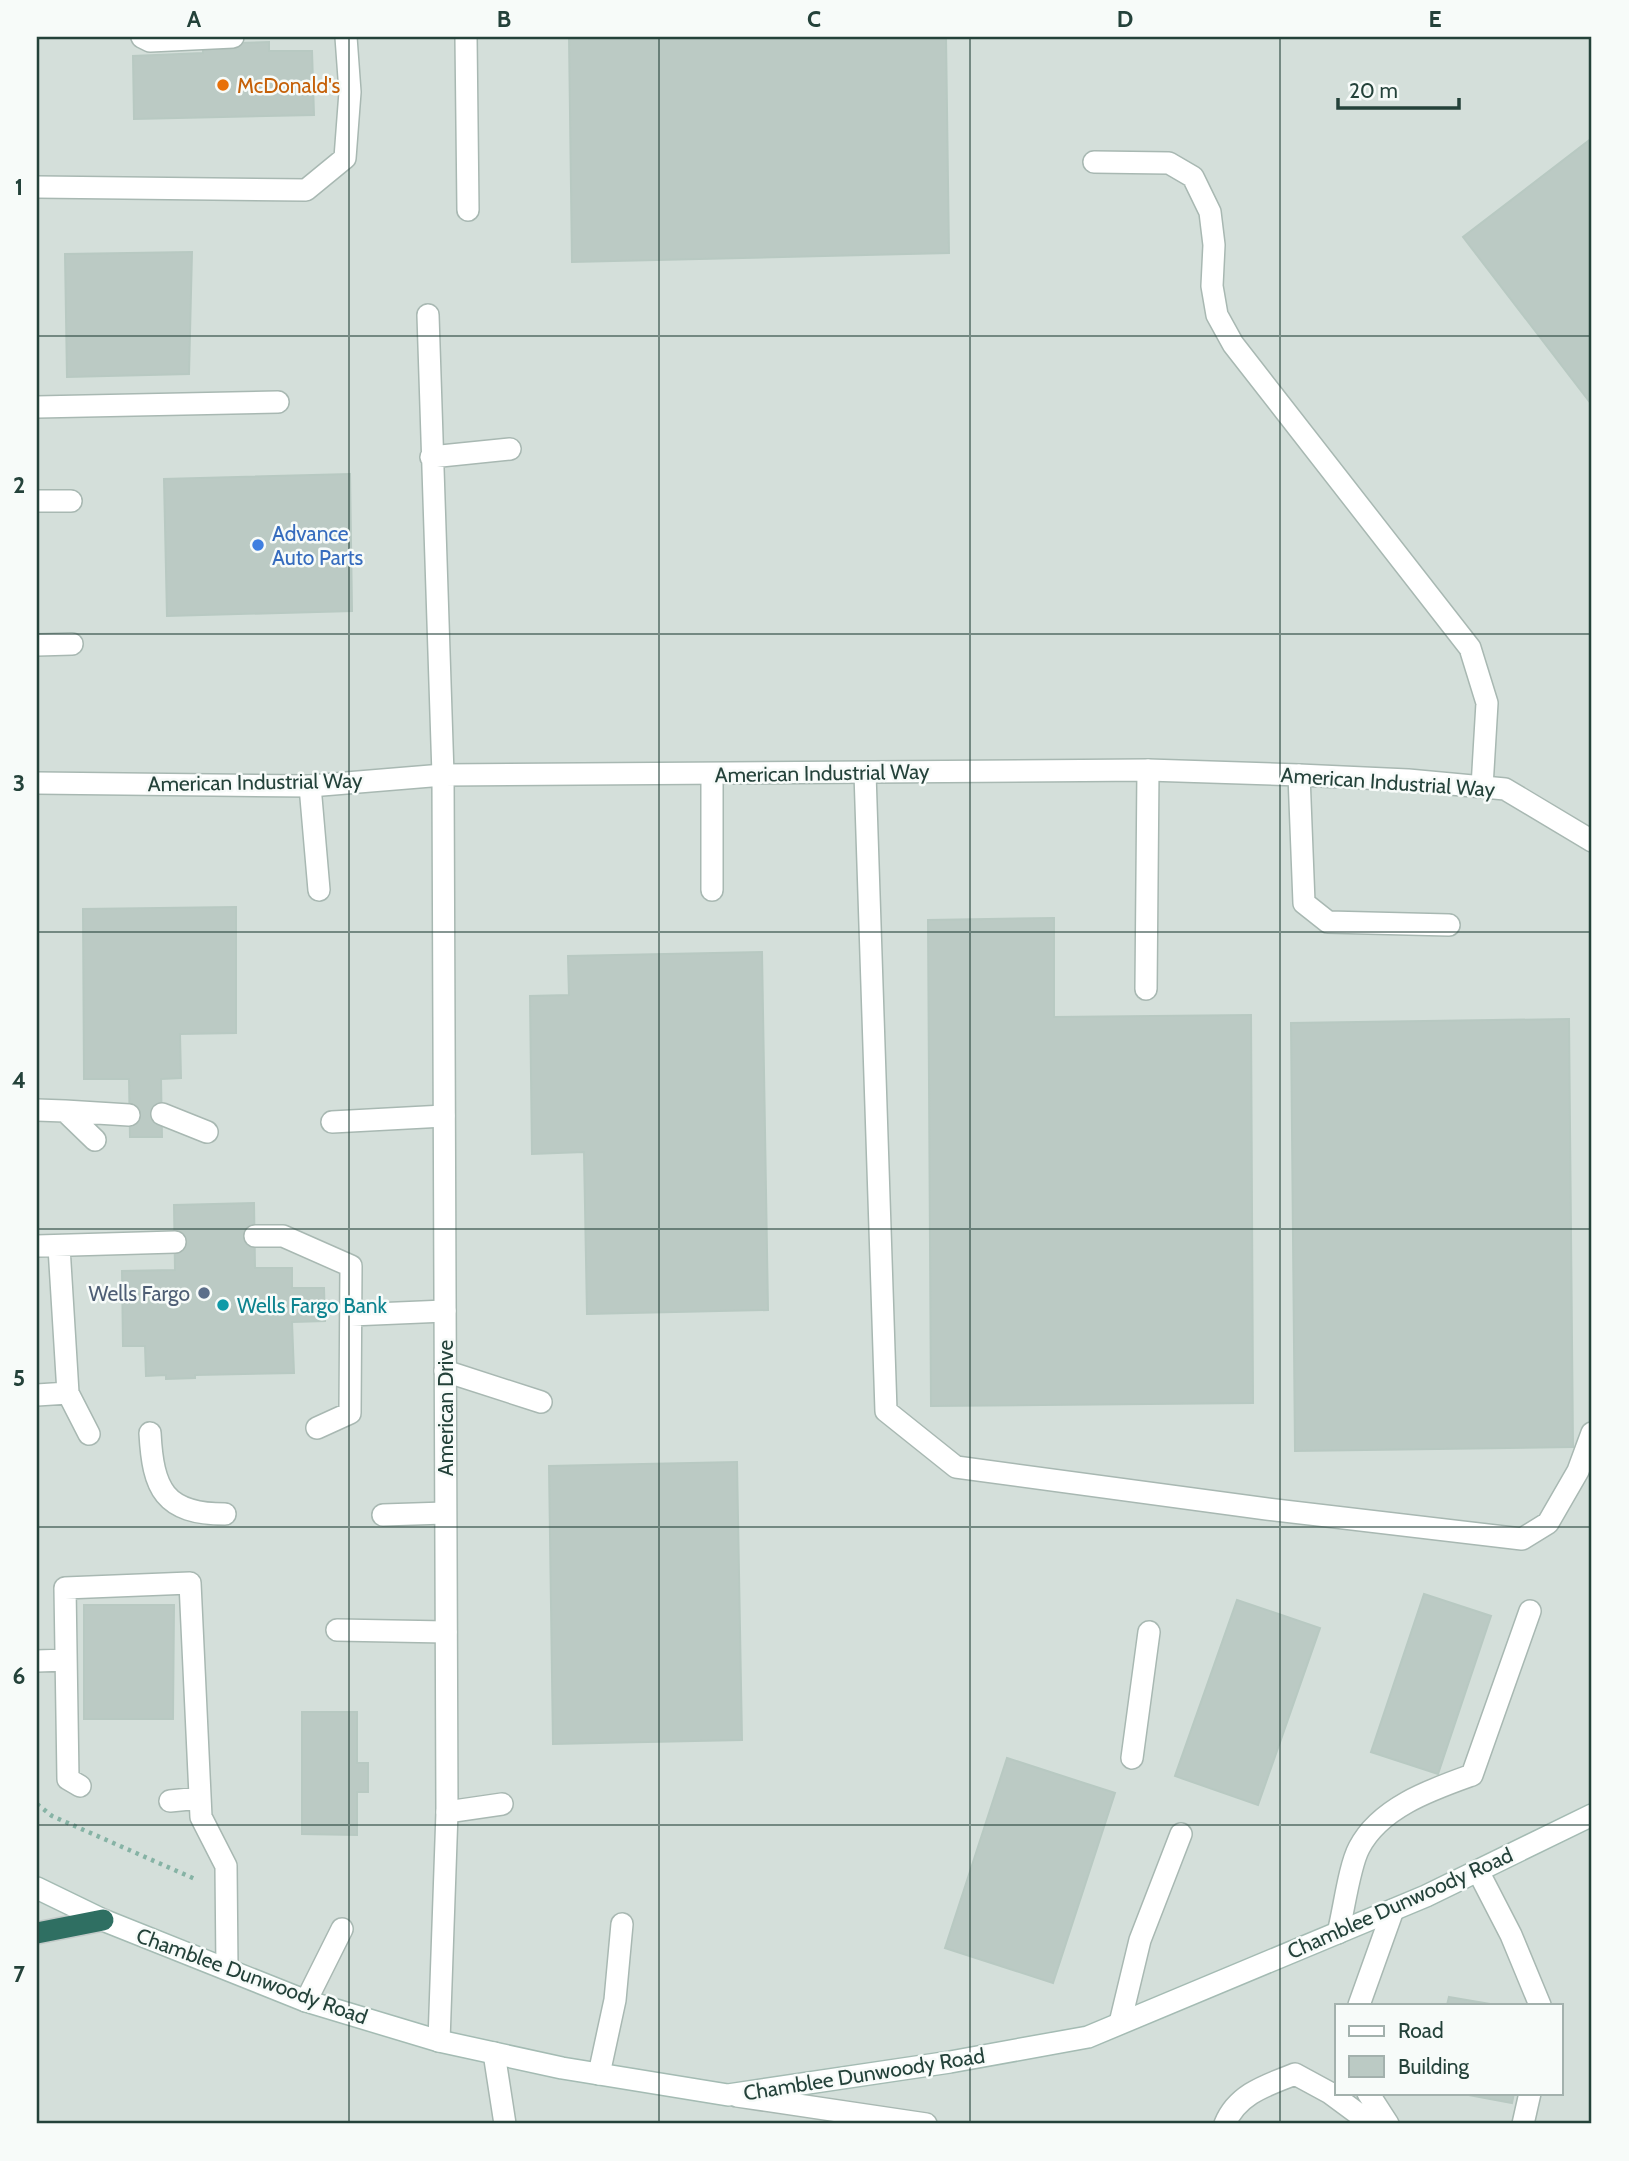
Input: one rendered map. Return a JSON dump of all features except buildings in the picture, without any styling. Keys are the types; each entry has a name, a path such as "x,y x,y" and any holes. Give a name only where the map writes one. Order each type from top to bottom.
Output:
{"highway":[{"path":"37,1933 103,1920"}],"street":[{"path":"142,37 150,41 233,37"},
{"path":"37,187 306,190 345,158 350,92 346,37"},
{"path":"466,37 468,210"},
{"path":"1094,162 1169,163 1193,177 1210,212 1214,245 1212,286 1217,315 1233,344 1470,648 1487,703 1482,787"},
{"name":"American Drive","path":"428,315 443,775 447,1812 439,2041"},
{"path":"37,407 278,402"},
{"path":"431,457 510,449"},
{"path":"37,501 71,500"},
{"path":"37,645 72,643"},
{"path":"1146,989 1148,770"},
{"name":"American Industrial Way","path":"37,783 310,786 443,775 1148,770 1299,775 1505,789 1592,841"},
{"path":"865,772 886,1411 956,1467 1267,1509 1522,1539 1548,1523 1578,1471 1592,1433"},
{"path":"712,774 712,890"},
{"path":"1299,775 1304,903 1328,922 1449,925"},
{"path":"310,786 319,890"},
{"path":"37,1110 130,1115"},
{"path":"65,1111 95,1140"},
{"path":"162,1114 207,1132"},
{"path":"332,1122 444,1116"},
{"path":"255,1236 283,1236 351,1266 350,1413 317,1428"},
{"path":"37,1246 175,1242"},
{"path":"59,1247 68,1393 89,1434"},
{"path":"351,1315 444,1311"},
{"path":"445,1371 541,1402"},
{"path":"37,1395 68,1393"},
{"path":"150,1433 152,1468 168,1500 197,1514 225,1514"},
{"path":"383,1515 445,1513"},
{"path":"80,1786 68,1779 65,1588 190,1583 201,1817 226,1866 227,1968"},
{"path":"1338,1933 1359,1848 1380,1822 1423,1793 1472,1775 1530,1611"},
{"path":"337,1630 446,1632"},
{"path":"1132,1758 1149,1632"},
{"path":"37,1661 66,1660"},
{"path":"170,1801 200,1798"},
{"path":"447,1812 502,1804"},
{"name":"Chamblee Dunwoody Road","path":"37,1888 103,1920 306,2001 439,2041 599,2074 728,2095 978,2057 1087,2037 1393,1910 1592,1815"},
{"path":"1120,2023 1140,1940 1181,1834"},
{"path":"1478,1871 1511,1935 1540,2004"},
{"path":"1359,2004 1393,1910"},
{"path":"599,2074 615,2000 622,1924"},
{"path":"306,2001 341,1929"},
{"path":"494,2053 505,2124"},
{"path":"1226,2124 1231,2109 1260,2087 1295,2074 1331,2093 1372,2124"},
{"path":"1369,2094 1388,2124"},
{"path":"1523,2124 1530,2094"},
{"path":"728,2095 926,2124"}],"path":[{"path":"37,1804 52,1816 199,1881"}],"shaded area":[{"path":"37,37 1592,37 1592,2124 37,2124"}],"place":[{"name":"McDonald's","path":"223,85"},
{"name":"Advance Auto Parts","path":"258,545"},
{"name":"Wells Fargo","path":"204,1293"},
{"name":"Wells Fargo Bank","path":"223,1305"}]}
